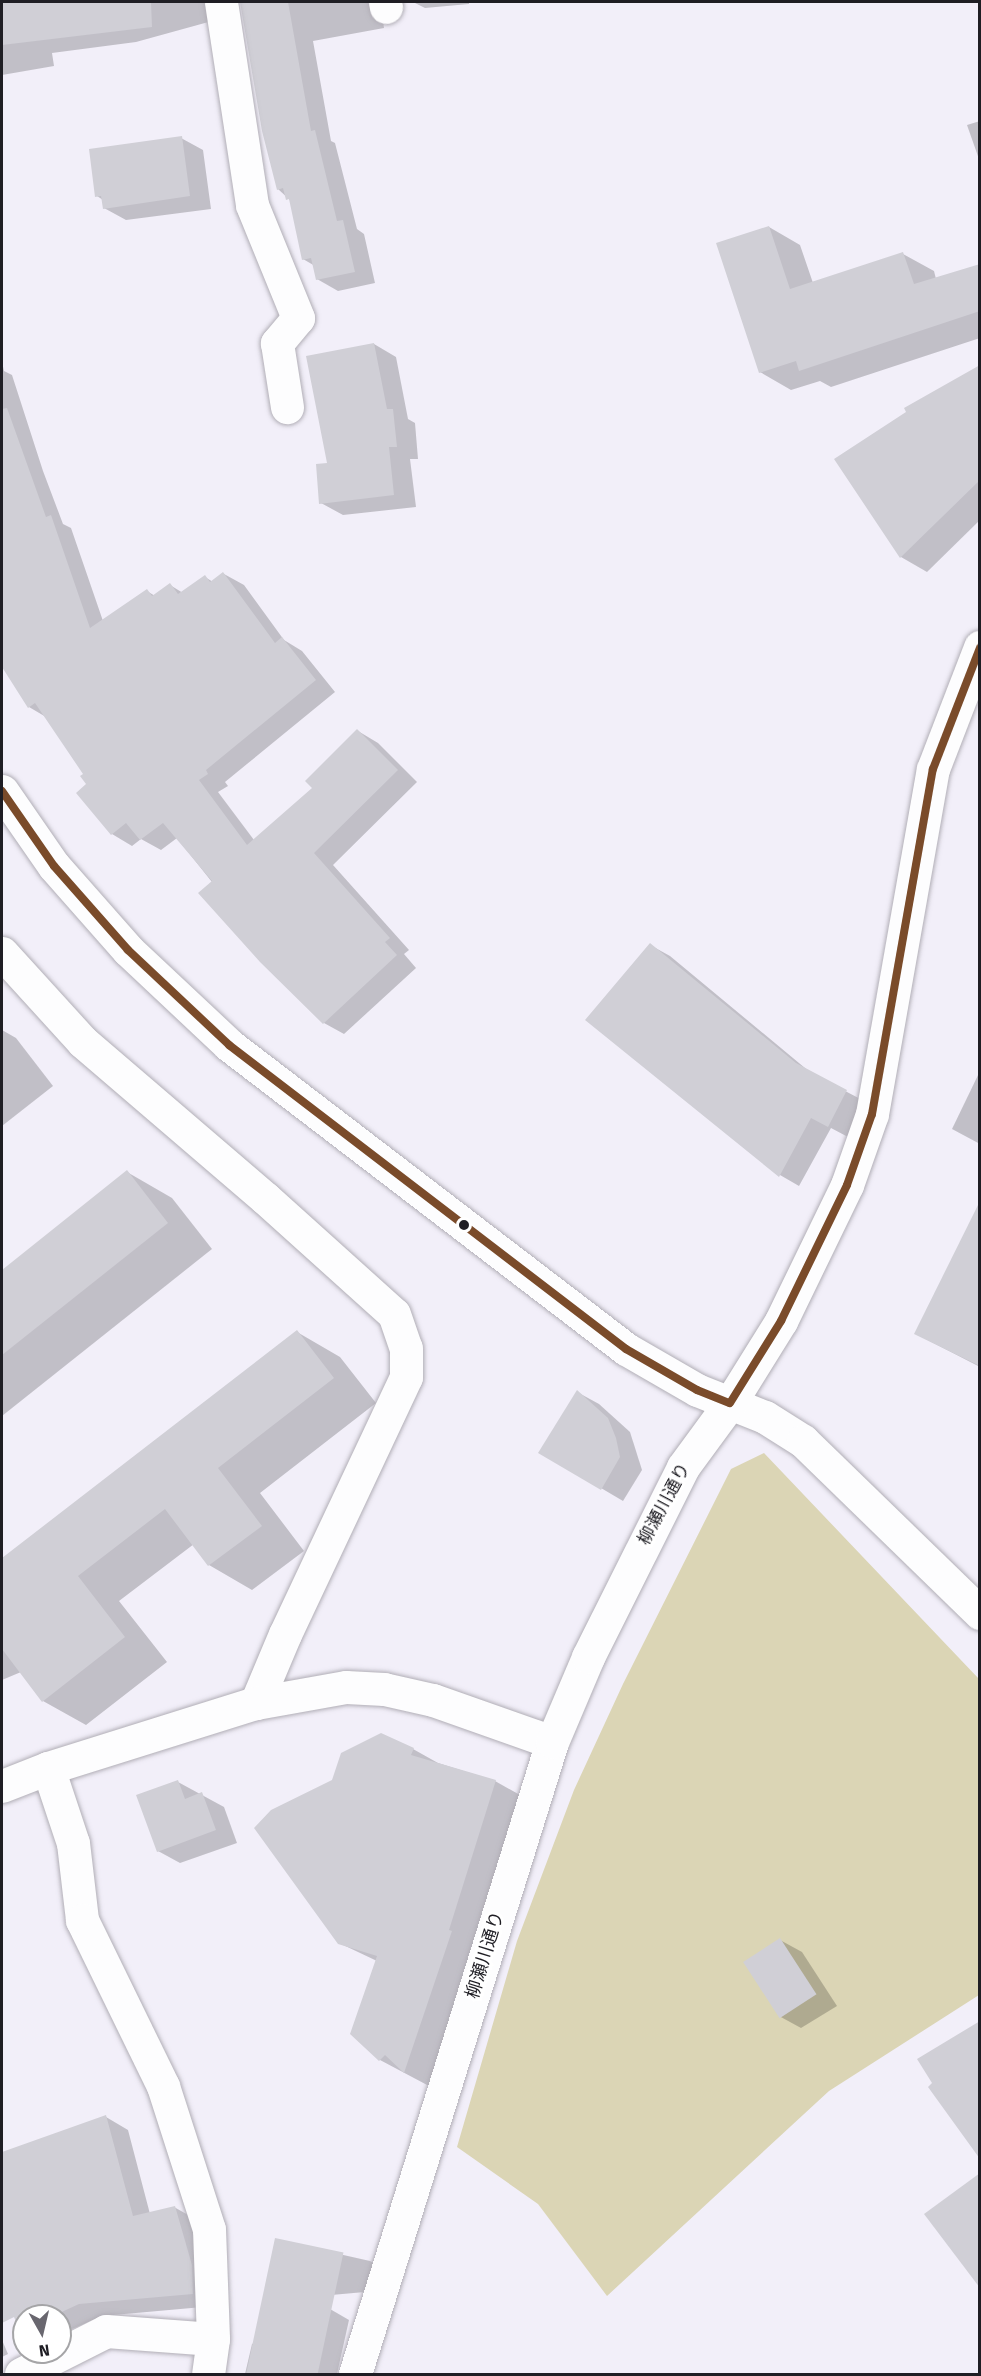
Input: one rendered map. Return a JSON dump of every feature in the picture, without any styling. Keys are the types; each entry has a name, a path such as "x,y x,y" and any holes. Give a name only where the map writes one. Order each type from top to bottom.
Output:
{"street":[{"path":"222,2 252,205 298,318 277,343 287,406"},
{"name":"柳瀬川通り","path":"355,2374 552,1742 593,1647 683,1467 730,1403 791,1300 847,1185 872,1114 933,769 951,714 980,647"},
{"path":"2,791 54,866 128,950 229,1046 626,1349 698,1390 765,1417 803,1441 980,1613"},
{"path":"2,953 83,1042 265,1198 394,1314 406,1348 406,1377 290,1623 256,1703"},
{"path":"2,1786 48,1768 256,1703 346,1687 384,1689 433,1700 552,1742"},
{"path":"48,1768 73,1843 82,1920 163,2086 209,2229 213,2339 208,2374"},
{"path":"21,2374 106,2331 213,2339"}],"shaded area":[{"path":"764,1453 979,1679 979,1995 829,2091 607,2296 538,2204 457,2147 517,1941 574,1790 623,1684 731,1469"}],"building":[{"path":"2,2 151,2 152,27 2,45"},
{"path":"240,2 288,2 311,131 315,130 337,221 343,220 355,272 316,280 311,258 302,260 289,199 286,200 283,188 277,190 262,131"},
{"path":"182,136 190,196 103,209 101,196 95,197 89,149"},
{"path":"769,226 790,289 903,252 914,284 980,264 980,311 799,371 796,361 759,373 716,243"},
{"path":"374,343 387,409 393,409 397,447 389,447 394,495 319,504 316,464 327,463 306,356"},
{"path":"980,365 980,480 900,558 834,459 906,412 904,408"},
{"path":"7,408 46,517 51,515 90,628 147,589 152,596 170,583 178,594 205,575 210,582 223,572 275,643 282,637 316,680 206,770 208,774 199,780 247,845 312,788 305,781 357,729 398,770 314,853 390,938 385,942 397,955 323,1024 260,962 198,893 212,881 163,823 140,840 126,823 111,835 76,793 86,784 80,776 83,774 35,703 28,708 2,667 2,409"},
{"path":"650,943 796,1063 847,1090 828,1127 811,1118 779,1177 585,1020"},
{"path":"127,1170 168,1223 2,1355 2,1270"},
{"path":"980,1201 980,1366 914,1334"},
{"path":"297,1330 334,1378 218,1468 262,1526 208,1566 165,1509 78,1576 125,1637 42,1702 2,1649 2,1558"},
{"path":"577,1390 608,1418 616,1438 620,1457 601,1490 538,1453"},
{"path":"381,1733 414,1748 411,1755 496,1780 449,1930 452,1931 404,2073 385,2055 379,2061 350,2034 377,1956 338,1944 254,1828 271,1810 332,1780 341,1753"},
{"path":"178,1780 185,1799 202,1792 216,1830 157,1852 136,1795"},
{"path":"780,1938 816,1994 780,2018 743,1962"},
{"path":"980,2021 980,2159 928,2087 932,2083 917,2059"},
{"path":"106,2115 133,2216 175,2206 192,2265 193,2294 79,2304 72,2307 72,2304 12,2304 12,2318 2,2323 2,2152"},
{"path":"980,2173 980,2288 924,2214"},
{"path":"275,2238 343,2253 318,2374 246,2374"}],"transit line":[{"path":"730,1403 781,1321 847,1185 872,1114 933,769 980,648"},
{"path":"2,791 54,866 128,950 229,1045 626,1349 697,1390 730,1403"}]}
